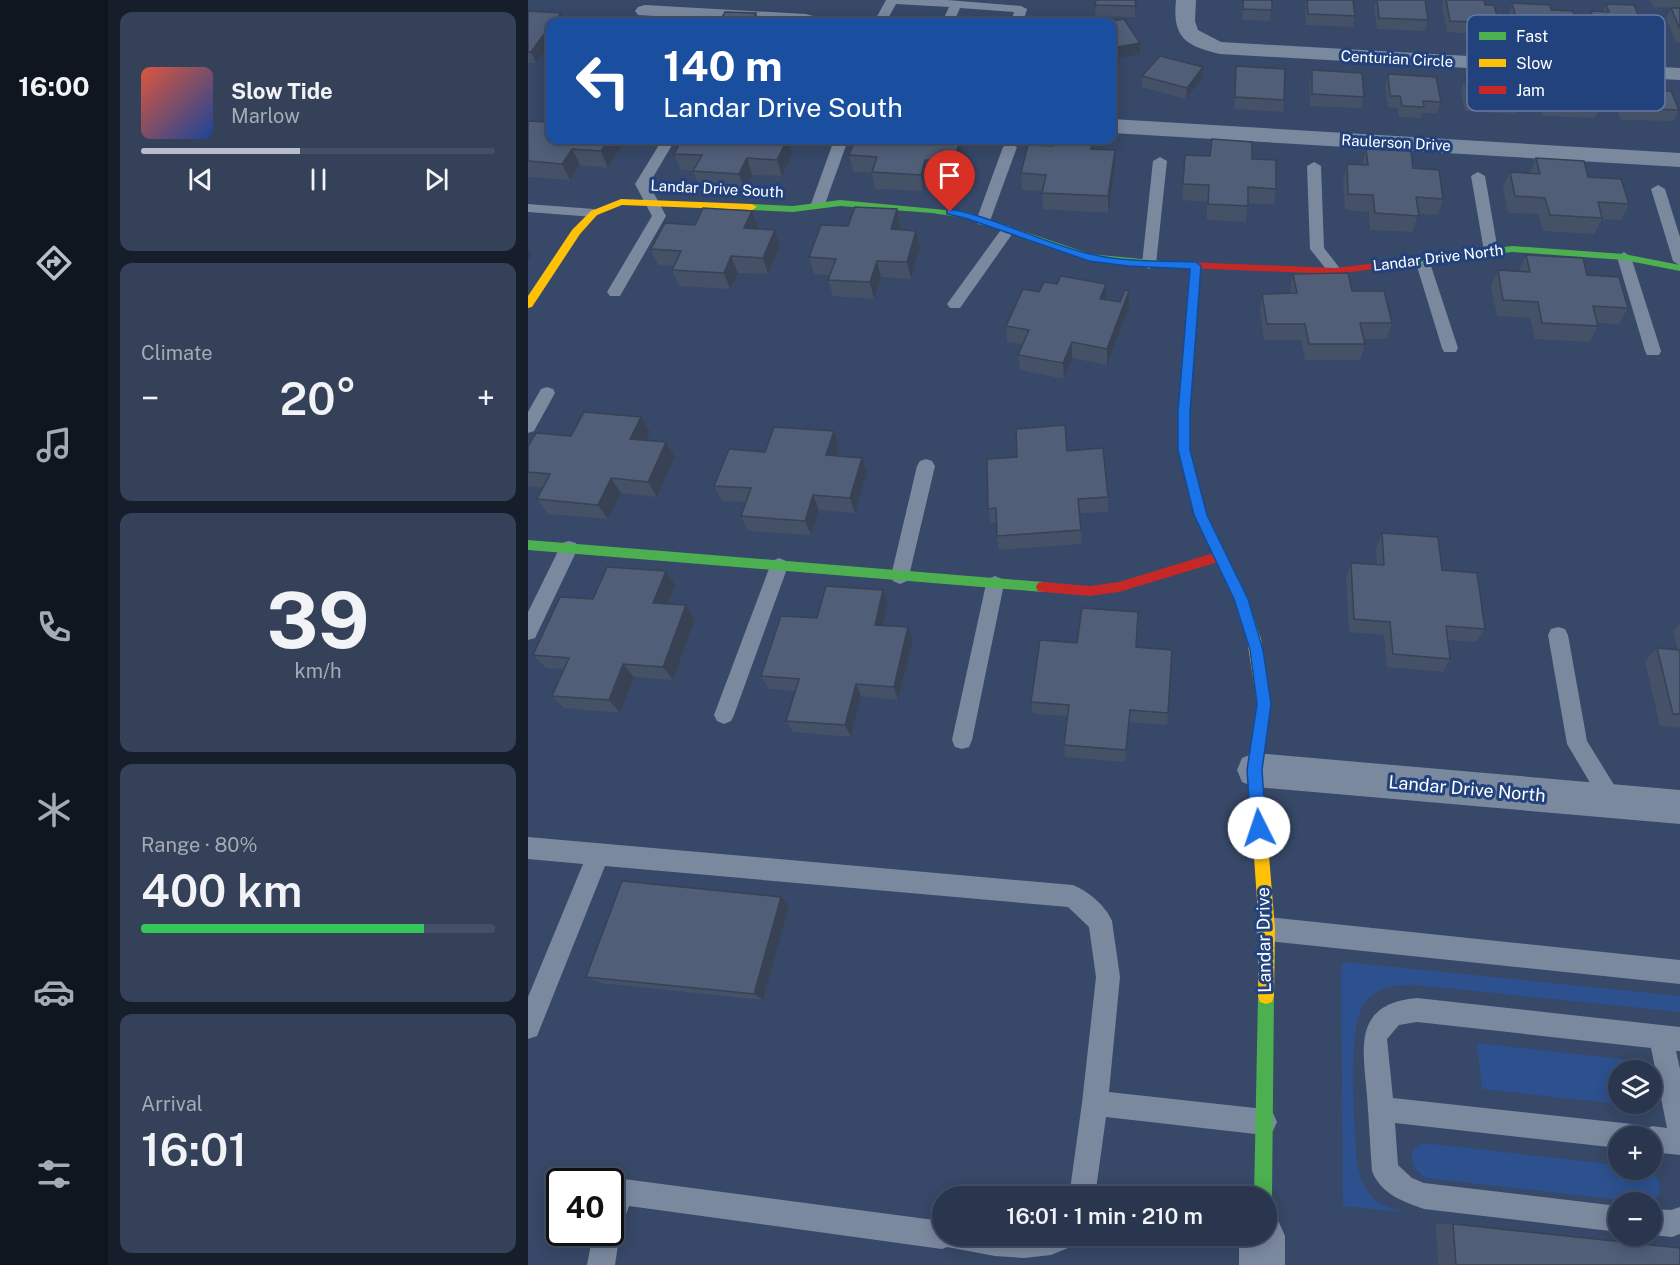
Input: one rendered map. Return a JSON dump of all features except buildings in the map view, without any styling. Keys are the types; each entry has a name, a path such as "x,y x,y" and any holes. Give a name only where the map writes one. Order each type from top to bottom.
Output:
{"street":[{"path":"808,18 818,0"},
{"name":"Centurian Circle","path":"1186,0 1183,20 1185,29 1199,40 1220,48 1467,62"},
{"path":"645,11 758,18"},
{"name":"Centurian Circle","path":"1665,73 1680,74"},
{"name":"Raulerson Drive","path":"1116,126 1680,160"},
{"name":"Landar Drive South","path":"528,304 576,232 594,213 621,202 793,209 840,203 932,210 967,215 1089,257 1149,264 1196,266"},
{"name":"Landar Drive North","path":"1196,266 1335,271 1512,249 1624,257 1680,268"},
{"name":"Landar Drive","path":"1196,266 1184,412 1184,450 1201,515 1241,599 1257,650 1264,704 1254,770 1267,929 1263,1186"},
{"path":"528,545 1090,591 1119,587 1220,555"},
{"name":"Landar Drive North","path":"1254,770 1680,807"},
{"path":"1262,1246 1262,1265"}],"lane":[{"path":"882,18 892,0 1021,9 1018,18"},
{"path":"950,18 956,4"},
{"path":"615,291 659,216 642,184 666,144"},
{"path":"818,204 840,144"},
{"path":"983,221 1010,147"},
{"path":"1149,264 1160,161"},
{"path":"1314,166 1317,249 1335,271"},
{"path":"1478,176 1491,251"},
{"path":"1658,189 1680,261"},
{"path":"528,208 594,213"},
{"path":"955,304 1008,230"},
{"path":"1624,257 1653,351"},
{"path":"1422,260 1450,348"},
{"path":"528,427 547,393"},
{"path":"900,576 926,466"},
{"path":"528,632 569,548"},
{"path":"724,716 779,566"},
{"path":"962,740 995,584"},
{"path":"1558,635 1577,744 1613,801"},
{"path":"528,848 1073,896 1100,921 1108,977 1084,1186"},
{"path":"528,1027 598,855"},
{"path":"1267,929 1680,972"},
{"path":"1608,1218 1424,1197 1403,1188 1385,1171 1375,1038 1379,1027 1400,1011 1417,1010 1671,1038 1680,1130"},
{"path":"1095,1103 1197,1112 1264,1122"},
{"path":"1381,1109 1608,1134"},
{"path":"1662,1140 1680,1142"},
{"path":"624,1192 932,1233"},
{"path":"1662,1223 1672,1224 1680,1220"},
{"path":"602,1265 605,1246"}],"shaded area":[{"path":"1345,962 1680,996 1680,1012 1417,985 1397,986 1377,992 1366,1001 1355,1032 1353,1104 1357,1164 1364,1185 1374,1199 1389,1208 1410,1213 1343,1206 1341,965"},
{"path":"1477,1043 1631,1060 1608,1060 1608,1103 1482,1089"},
{"path":"1423,1143 1608,1164 1608,1180 1659,1180 1660,1192 1608,1192 1608,1198 1426,1178 1421,1175 1412,1161 1411,1156"}],"traffic: fast":[{"path":"752,207 793,209 840,203 932,210 967,215 1089,257 1162,264"},
{"path":"1410,262 1512,249 1624,257 1680,268"},
{"path":"1195,266 1184,412 1184,451 1201,515 1241,599 1254,639"},
{"path":"528,545 1043,587"},
{"path":"1263,1186 1266,996"}],"traffic: slow":[{"path":"528,304 576,232 594,213 621,202 752,207"},
{"path":"1254,639 1264,704 1255,770 1267,929 1266,996"}],"traffic: jam":[{"path":"1162,264 1335,271 1410,262"},
{"path":"1043,587 1090,591 1119,587 1220,556"}],"route":[{"path":"950,212 967,215 1071,252 1107,261 1196,266 1184,412 1184,450 1201,515 1241,599 1257,650 1264,704 1254,770 1259,828"}]}
